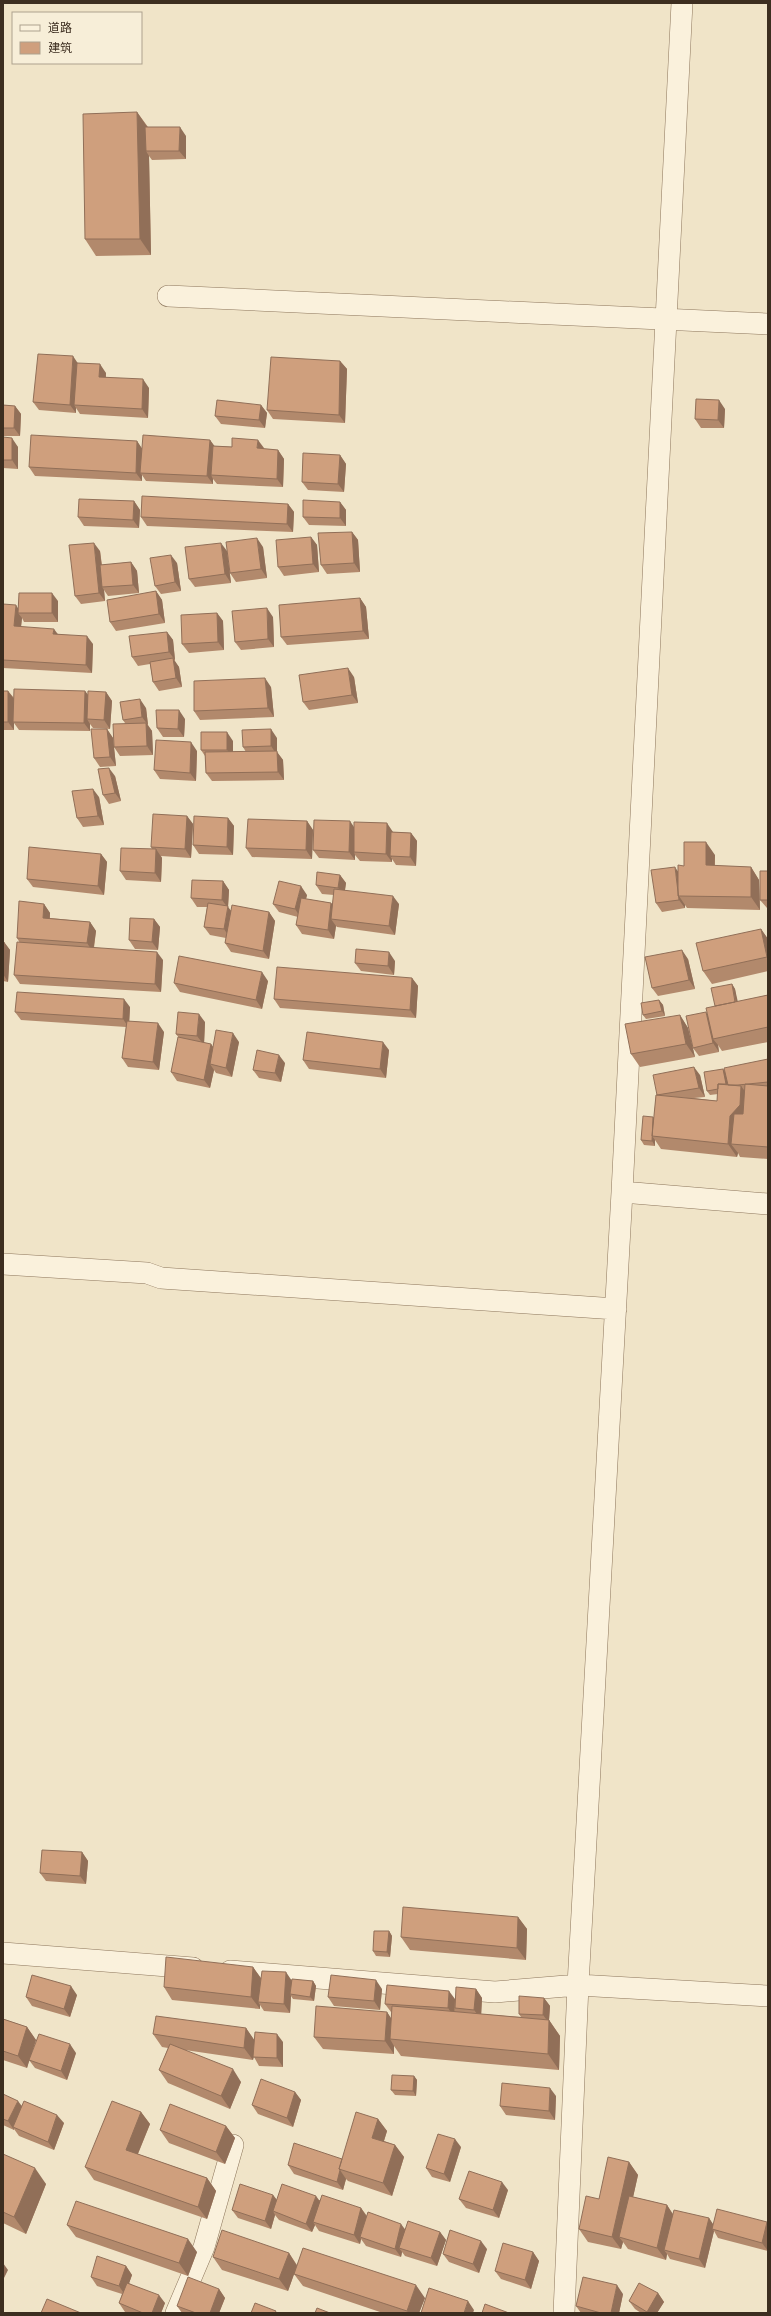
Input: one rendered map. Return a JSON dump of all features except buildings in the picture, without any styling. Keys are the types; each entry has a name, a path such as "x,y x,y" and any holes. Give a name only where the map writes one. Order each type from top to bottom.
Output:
{"street":[{"path":"564,2313 578,1985 616,1309 682,3"},
{"path":"168,296 768,324"},
{"path":"622,1192 768,1204"},
{"path":"3,1264 147,1273 169,1278 616,1309"},
{"path":"3,1954 495,1992 578,1985 768,1996"},
{"path":"176,2313 204,2247 233,2145"}]}
